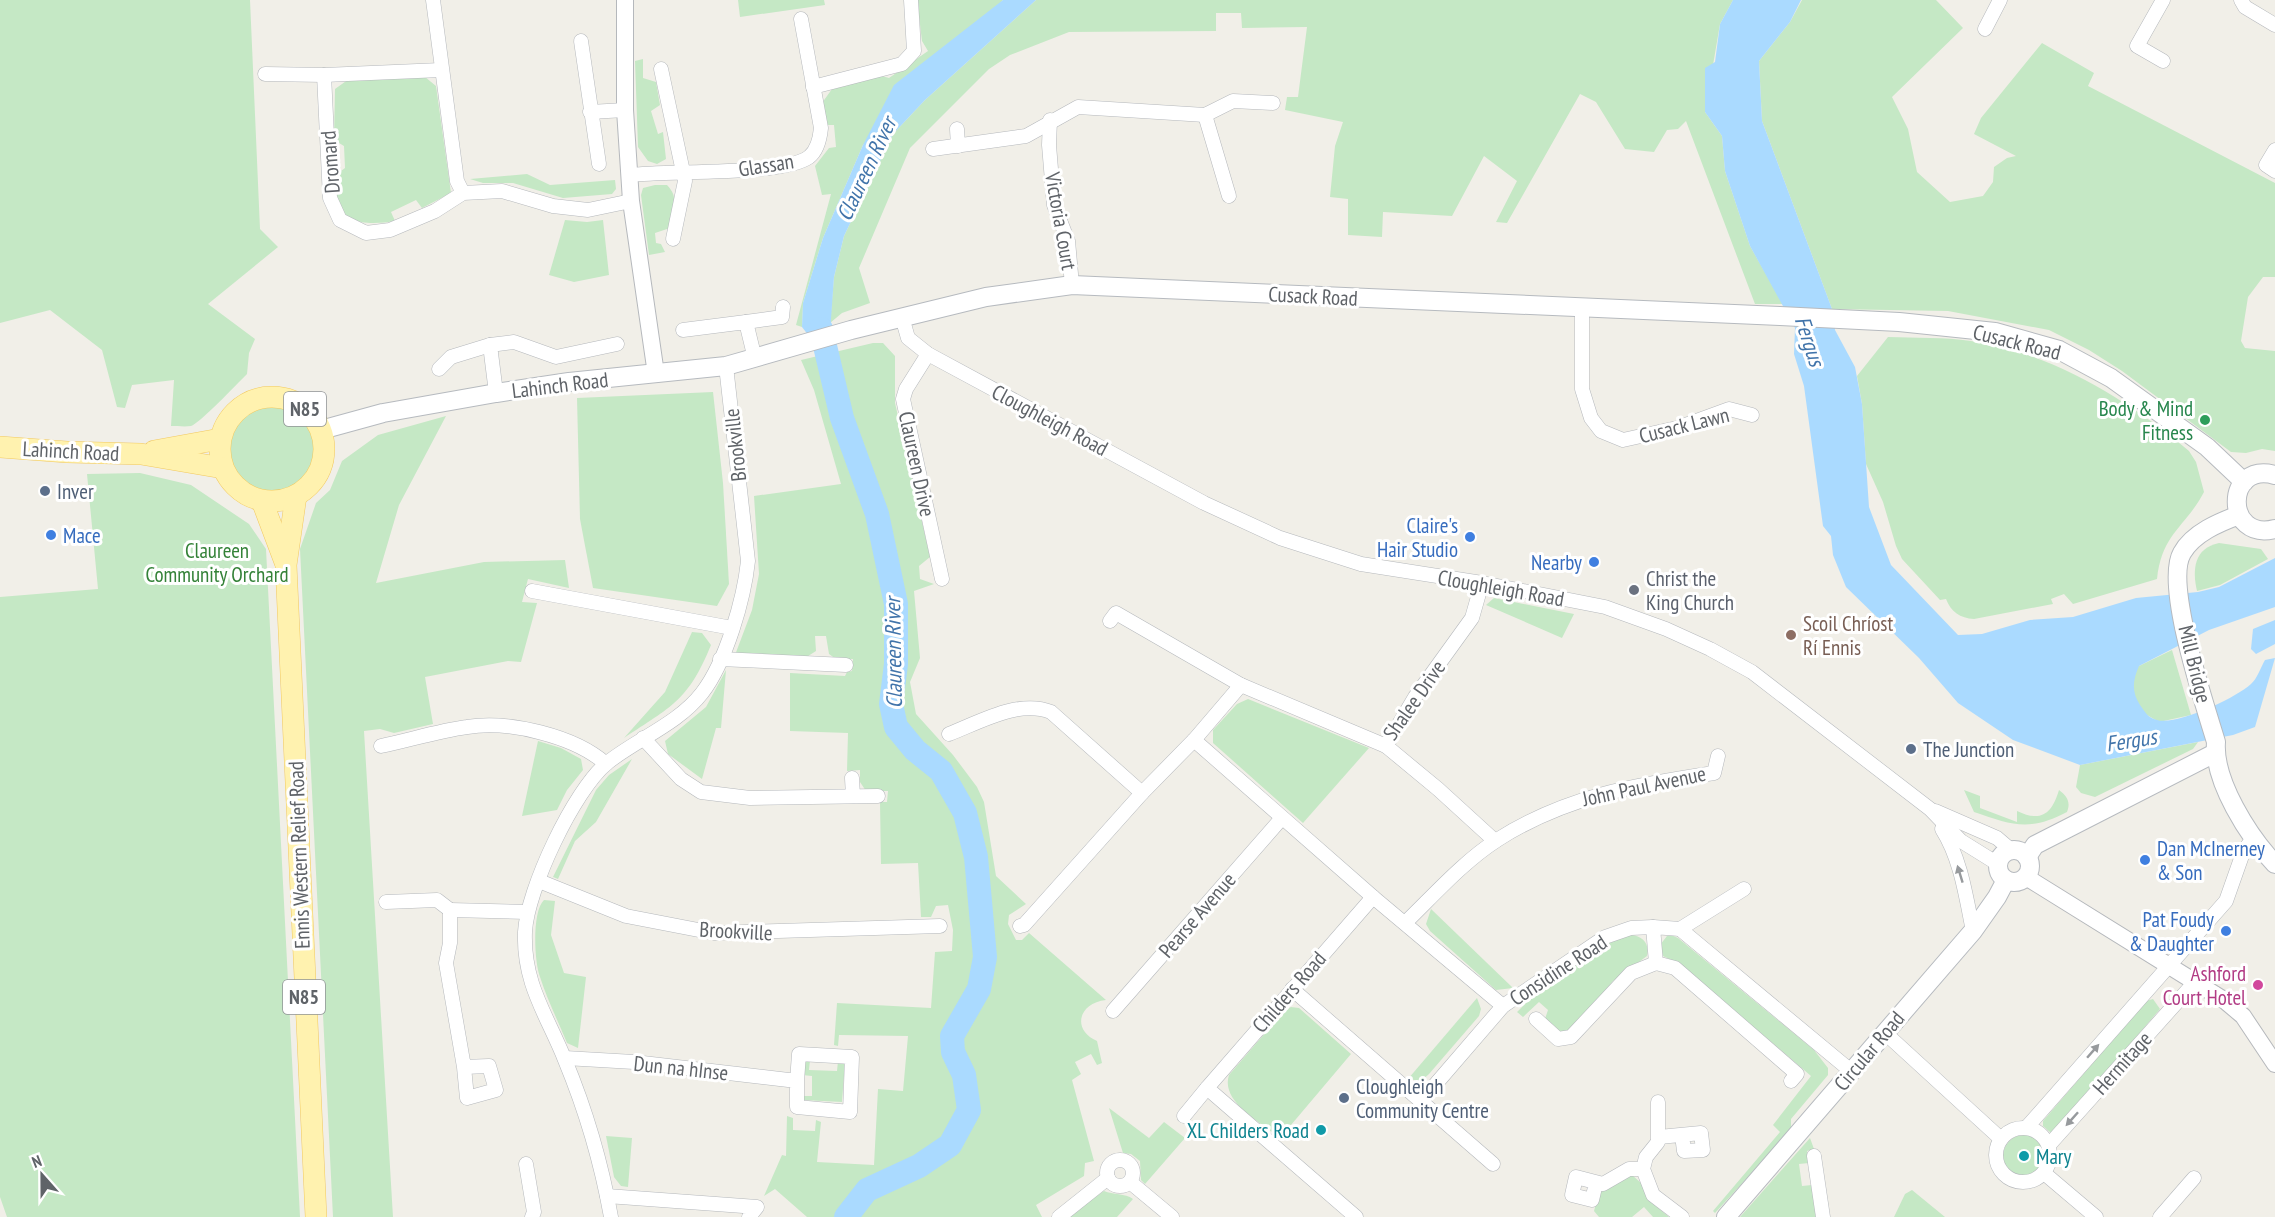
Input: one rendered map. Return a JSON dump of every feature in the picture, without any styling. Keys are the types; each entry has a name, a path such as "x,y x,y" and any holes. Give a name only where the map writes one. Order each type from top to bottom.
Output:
{"main road":[{"name":"Cusack Road","path":"800,346 851,330 1007,293 1072,285 1780,316 1995,332 2059,350 2111,378 2207,447 2244,482"},
{"name":"Lahinch Road","path":"321,430 383,413 496,393 569,382 726,366 800,346"},
{"name":"N85","path":"220,439 232,414 242,405 271,396 286,398 301,405 313,416 321,430 324,445 323,460 308,487 296,496"},
{"name":"Lahinch Road","path":"141,453 220,439"},
{"path":"220,439 223,468 238,489 262,501 279,501 296,496"},
{"name":"Lahinch Road","path":"0,447 68,452 141,453 223,468"},
{"path":"2275,475 2257,474 2244,482 2236,498 2239,515 2252,527 2266,531 2275,529"},
{"name":"Ennis Western Relief Road","path":"296,496 286,565 316,1217"},
{"name":"Ennis Western Relief Road","path":"262,501 286,565"},
{"name":"Mill Bridge","path":"2239,515 2222,521 2189,544 2181,553 2176,585 2216,748 2239,817 2253,839 2275,864"},
{"path":"2019,853 2030,863 2026,877 2020,881 2002,872 2002,855 2019,853 2216,748"},
{"name":"Circular Road","path":"1726,1217 1973,931 1997,897 2002,872"}],"street":[{"path":"433,0 456,181 463,193"},
{"path":"626,0 626,110 631,201 656,374"},
{"path":"813,87 902,64 914,51 911,0"},
{"path":"1984,29 2000,0"},
{"path":"2163,0 2137,46 2163,61"},
{"path":"2241,0 2245,7 2275,25"},
{"name":"Glassan","path":"630,175 784,164 809,157 819,144 821,128 801,19"},
{"path":"581,41 599,164"},
{"path":"661,69 683,173 679,222 673,239"},
{"path":"266,74 324,75 441,70"},
{"name":"Dromard","path":"324,75 330,198 340,220 366,233 390,230 435,211 463,193 502,191 553,206 588,210 631,201"},
{"path":"933,148 1026,136 1050,120 1078,107 1205,115 1233,101 1273,104"},
{"path":"590,112 626,110"},
{"path":"1205,115 1217,181 1229,196"},
{"name":"Victoria Court","path":"1050,120 1049,145 1054,205 1068,241 1072,285"},
{"path":"957,129 958,146"},
{"path":"2275,150 2266,165 2275,171"},
{"path":"683,330 782,317 783,307"},
{"name":"Cusack Lawn","path":"1582,308 1582,389 1591,418 1601,431 1623,440 1677,428 1729,409 1752,415"},
{"name":"Cloughleigh Road","path":"902,317 908,338 928,354 1204,503 1280,538 1361,564 1482,583 1605,607 1666,629 1710,649 1752,672 1930,809 1961,841 2002,872"},
{"path":"746,322 755,359"},
{"path":"439,369 451,357 490,345 514,342 556,357 617,344"},
{"path":"490,345 496,393"},
{"name":"Claureen Drive","path":"928,354 906,389 903,399 942,579"},
{"name":"Brookville","path":"606,764 684,711 703,693 720,659 744,593 748,561 726,366"},
{"name":"Shalee Drive","path":"1110,621 1116,613 1241,685 1386,746 1415,697 1472,618 1482,583"},
{"path":"532,591 732,628"},
{"path":"720,659 846,665"},
{"path":"1020,926 1024,925 1142,793 1194,740 1241,685"},
{"path":"949,734 992,717 1037,707 1051,712 1142,793"},
{"path":"381,746 484,725 553,735 578,745 606,764 574,803 527,912 525,935 532,991 565,1058 596,1140 611,1217"},
{"path":"643,738 681,779 701,792 750,798 878,796"},
{"path":"1194,740 1281,819 1373,897"},
{"path":"1386,746 1495,841"},
{"name":"John Paul Avenue","path":"1405,922 1495,841 1537,817 1575,801 1643,784 1714,773 1718,756"},
{"path":"852,778 853,796"},
{"name":"Cloughleigh Road","path":"1930,809 1967,823 1997,838 2019,853"},
{"name":"Cloughleigh Road","path":"1930,809 1951,843 1973,931"},
{"name":"Pearse Avenue","path":"1113,1011 1281,819"},
{"name":"Hermitage","path":"2001,1139 2008,1132 2027,1127 2226,901 2244,850 2253,839"},
{"path":"2026,877 2224,1000 2243,1017 2275,1064"},
{"name":"Brookville","path":"540,881 584,902 626,916 714,933 940,926"},
{"path":"1744,889 1680,929 1851,1071"},
{"name":"Considine Road","path":"1373,897 1503,1006 1605,937 1631,928 1680,929"},
{"name":"Childers Road","path":"1184,1116 1373,897"},
{"path":"386,902 437,900 450,910 527,912"},
{"path":"450,910 450,943 446,963 464,1067"},
{"path":"1653,927 1656,963 1675,968 1797,1074 1791,1081"},
{"name":"Considine Road","path":"1536,1019 1558,1039 1571,1037 1631,973 1656,963"},
{"name":"Hermitage","path":"2049,1145 2195,982"},
{"path":"1292,989 1422,1100 1492,1164"},
{"path":"1422,1100 1503,1006"},
{"path":"1884,1032 2001,1139 1996,1152 1997,1164 2006,1177 2023,1182 2034,1180 2044,1173 2050,1161 2049,1145 2037,1131 2027,1127"},
{"path":"799,1054 852,1058 850,1112 797,1107 797,1081 799,1054"},
{"name":"Dun na hInse","path":"565,1058 634,1062 797,1081"},
{"path":"1207,1088 1356,1217"},
{"path":"1658,1102 1659,1137 1643,1169 1653,1195 1682,1217"},
{"path":"1659,1137 1682,1135"},
{"path":"1814,1156 1822,1217"},
{"path":"1122,1159 1133,1168 1130,1182 1120,1186 1113,1184 1108,1178 1109,1164 1122,1159"},
{"path":"526,1164 534,1212 532,1217"},
{"path":"1596,1183 1603,1184 1629,1169 1643,1169"},
{"path":"2044,1173 2096,1217"},
{"path":"1059,1217 1108,1178"},
{"path":"2160,1217 2194,1178"},
{"path":"1130,1182 1172,1217"},
{"path":"607,1196 757,1208 749,1217"}],"green space":[{"path":"0,0 250,0 260,229 278,247 208,304 255,339 249,353 247,374 210,411 191,426 171,426 174,380 132,385 125,408 117,407 102,350 50,310 0,323"},
{"path":"738,0 824,0 825,5 740,17"},
{"path":"917,0 1003,0 863,145 823,238 803,303 802,327 796,325 831,194 822,195 815,166 829,148 836,147 834,125 827,125 822,103 832,89 882,76 889,78 928,51 922,41"},
{"path":"1036,0 1733,0 1720,24 1705,112 1722,136 1725,171 1750,246 1783,304 1755,304 1686,121 1678,129 1667,130 1654,152 1625,149 1596,102 1580,94 1507,223 1496,222 1517,181 1484,156 1452,216 1383,212 1382,237 1348,235 1348,199 1330,197 1335,146 1343,122 1285,110 1287,97 1298,97 1307,27 1242,28 1241,13 1216,13 1216,31 1069,32 1010,55 989,69 910,148 859,268 870,303 842,313 830,323 834,277 844,236 893,134 925,100"},
{"path":"1802,0 1936,0 1963,28 1892,97 1908,129 1917,172 1950,202 1983,196 1993,182 1994,167 2007,158 2016,156 1974,134 1981,118 2042,43 2094,73 2088,86 2275,183 2275,277 2263,277 2248,297 2241,341 2245,348 2275,351 2275,451 2262,449 2246,453 2231,452 2122,371 2089,350 2049,330 1948,311 1832,309 1762,121 1759,61 1790,22"},
{"path":"643,59 643,78 656,82 660,105 651,111 658,134 663,132 666,159 657,164 648,161 638,147 635,61"},
{"path":"425,77 436,86 451,193 422,208 416,200 391,212 395,221 370,223 354,220 342,211 337,200 337,174 345,168 344,146 334,140 335,89 349,79"},
{"path":"527,174 550,185 615,180 616,189 612,194 563,198 513,183 483,183 470,179"},
{"path":"667,185 673,195 674,205 670,228 655,233 656,243 661,244 665,252 649,255 641,195 643,188"},
{"path":"565,220 587,222 603,220 609,275 574,282 549,275"},
{"path":"1888,337 1971,341 2031,356 2059,367 2114,397 2189,451 2196,462 2204,492 2169,541 2157,579 2073,604 2064,594 2051,599 2053,604 1974,619 1957,614 1946,599 1940,600 1902,559 1883,502 1866,464 1862,404 1857,376"},
{"path":"873,343 883,343 895,356 895,403 930,557 919,566 920,579 934,584 914,591 920,658 910,682 916,714 953,755 977,787 984,802 996,876 1026,904 1009,915 1008,924 1016,940 1022,940 1029,933 1106,1000 1097,1002 1084,1011 1081,1024 1089,1036 1097,1041 1102,1063 1097,1065 1091,1054 1075,1062 1081,1074 1072,1080 1094,1161 1085,1163 1084,1176 1036,1205 1042,1217 807,1217 775,1189 764,1196 782,1155 786,1156 787,1116 793,1118 793,1130 815,1131 816,1120 821,1122 817,1162 874,1165 878,1089 903,1091 908,1036 839,1035 838,1046 834,1045 837,1003 931,1008 935,952 952,951 953,930 948,905 936,906 931,917 921,917 918,863 881,864 880,802 887,802 888,791 866,791 860,782 860,770 847,771 848,733 790,731 790,673 845,676 847,672 852,671 853,659 836,659 829,654 826,636 815,636 816,651 805,658 735,655 752,610 759,574 754,496 841,484 814,390 801,360"},
{"path":"713,392 723,483 729,584 717,606 593,588 580,519 577,398"},
{"path":"272,401 290,404 305,414 315,429 318,447 315,465 305,480 290,490 272,493 254,490 239,480 229,465 226,447 229,429 239,414 254,404"},
{"path":"446,416 399,505 376,583 484,562 565,560 569,588 528,579 522,602 537,603 521,662 508,661 425,677 433,724 394,733 380,729 364,731 393,1217 333,1217 300,549 316,503 330,490 342,461 378,435"},
{"name":"Claureen Community Orchard","path":"140,473 191,485 249,524 266,549 300,1217 7,1217 0,1197 0,597 98,589 87,474"},
{"path":"2219,543 2261,549 2268,559 2220,585 2197,591 2195,568 2197,561 2204,550"},
{"path":"1494,598 1574,614 1562,638 1486,605"},
{"path":"692,632 702,633 711,645 694,679 686,691 667,709 624,738 665,692"},
{"path":"2033,648 2139,666 2172,650 2191,715 2159,722"},
{"path":"726,670 721,728 716,728 702,779 668,754 665,741 706,707"},
{"path":"1248,699 1369,748 1303,823 1213,743 1213,730 1237,704"},
{"path":"538,741 561,748 581,759 583,770 567,790 557,810 522,816"},
{"path":"2198,742 2193,749 2095,797 2081,793 2076,787 2080,765"},
{"path":"632,759 596,822 575,841 558,879 553,877 596,790 609,775"},
{"path":"1964,790 1980,796 1980,808 2017,822 2017,811 2033,816 2045,814 2053,805 2059,790 2068,800 2069,805 2067,812 2042,822 2010,823 1974,812"},
{"path":"544,900 555,901 551,935 564,973 586,977 578,1048 567,1043 538,970 535,949 536,925 537,914"},
{"path":"1431,909 1513,988 1496,990 1430,931 1426,924"},
{"path":"1631,935 1645,941 1647,956 1613,981 1572,1030 1560,1033 1545,1019 1548,1010 1539,1002 1523,1017 1517,1012 1529,1000 1528,996 1564,969 1590,953"},
{"path":"1667,936 1678,938 1814,1050 1828,1068 1828,1075 1791,1119 1791,1130 1715,1213 1713,1211 1780,1132 1773,1125 1811,1076 1681,965 1663,956 1660,945"},
{"path":"1477,998 1481,1009 1479,1016 1429,1074 1421,1081 1408,1079"},
{"path":"2153,999 2160,1009 2056,1131 2051,1133 2043,1126 2043,1121 2146,1001"},
{"path":"1291,1007 1299,1008 1351,1054 1280,1138 1236,1103 1228,1085 1229,1075 1285,1010"},
{"path":"810,1060 809,1070 837,1071 838,1061 845,1062 842,1102 803,1100 802,1096 812,1096 812,1076 802,1075 804,1062"},
{"path":"1109,1108 1149,1138 1164,1122 1185,1138 1145,1184 1141,1180 1140,1161 1131,1154 1123,1153"},
{"path":"2024,1135 2032,1136 2039,1141 2044,1148 2044,1164 2039,1171 2032,1176 2024,1177 2016,1176 2009,1171 2004,1164 2003,1156 2004,1148 2009,1141 2016,1136"},
{"path":"606,1136 632,1138 628,1187 621,1186 614,1177"},
{"path":"1810,1138 1814,1149 1807,1151 1809,1163 1799,1164 1802,1186 1812,1185 1816,1217 1740,1217"},
{"path":"1632,1175 1641,1183 1649,1200 1669,1217 1653,1217 1644,1207 1632,1217 1599,1217 1594,1211 1599,1193"},
{"path":"1912,1190 1945,1217 1894,1217 1905,1194"},
{"path":"1104,1191 1133,1199 1117,1217 1066,1217"}],"water":[{"path":"1003,0 1036,0 925,100 893,134 844,236 834,277 828,361 802,327 803,303 823,238 863,145 894,85"},
{"name":"Fergus","path":"1733,0 1801,0 1790,22 1759,61 1762,121 1832,309 1835,330 1855,367 1862,404 1869,507 1891,565 1958,635 1982,634 2030,620 2073,617 2136,598 2198,592 2219,587 2275,558 2275,607 2209,630 2139,666 2134,681 2137,700 2144,710 2154,719 2166,721 2206,710 2233,696 2251,684 2265,660 2275,658 2255,727 2233,735 2080,765 2013,740 1958,703 1919,658 1846,587 1833,555 1831,536 1823,526 1804,386 1794,354 1795,328 1750,246 1725,171 1722,136 1705,112 1705,68 1715,62 1720,24"},
{"path":"2275,620 2275,644 2256,654 2251,649 2253,629"}],"waterway":[{"name":"Claureen River","path":"821,329 842,418 877,514 896,604 896,664 891,704 896,727 915,750 941,771 965,813 976,857 985,957 979,989 952,1036 953,1052 964,1075 969,1110 950,1145 919,1166 867,1190 846,1217"}],"place":[{"name":"Body & Mind Fitness","path":"2205,420"},
{"name":"Inver","path":"45,491"},
{"name":"Mace","path":"51,535"},
{"name":"Claire's Hair Studio","path":"1470,537"},
{"name":"Nearby","path":"1594,562"},
{"name":"Christ the King Church","path":"1634,590"},
{"name":"Scoil Chríost Rí Ennis","path":"1791,635"},
{"name":"The Junction","path":"1911,749"},
{"name":"Dan McInerney & Son","path":"2145,860"},
{"name":"Pat Foudy & Daughter","path":"2226,931"},
{"name":"Ashford Court Hotel","path":"2258,985"},
{"name":"Cloughleigh Community Centre","path":"1344,1098"},
{"name":"XL Childers Road","path":"1321,1130"},
{"name":"Mary","path":"2024,1156"}]}
